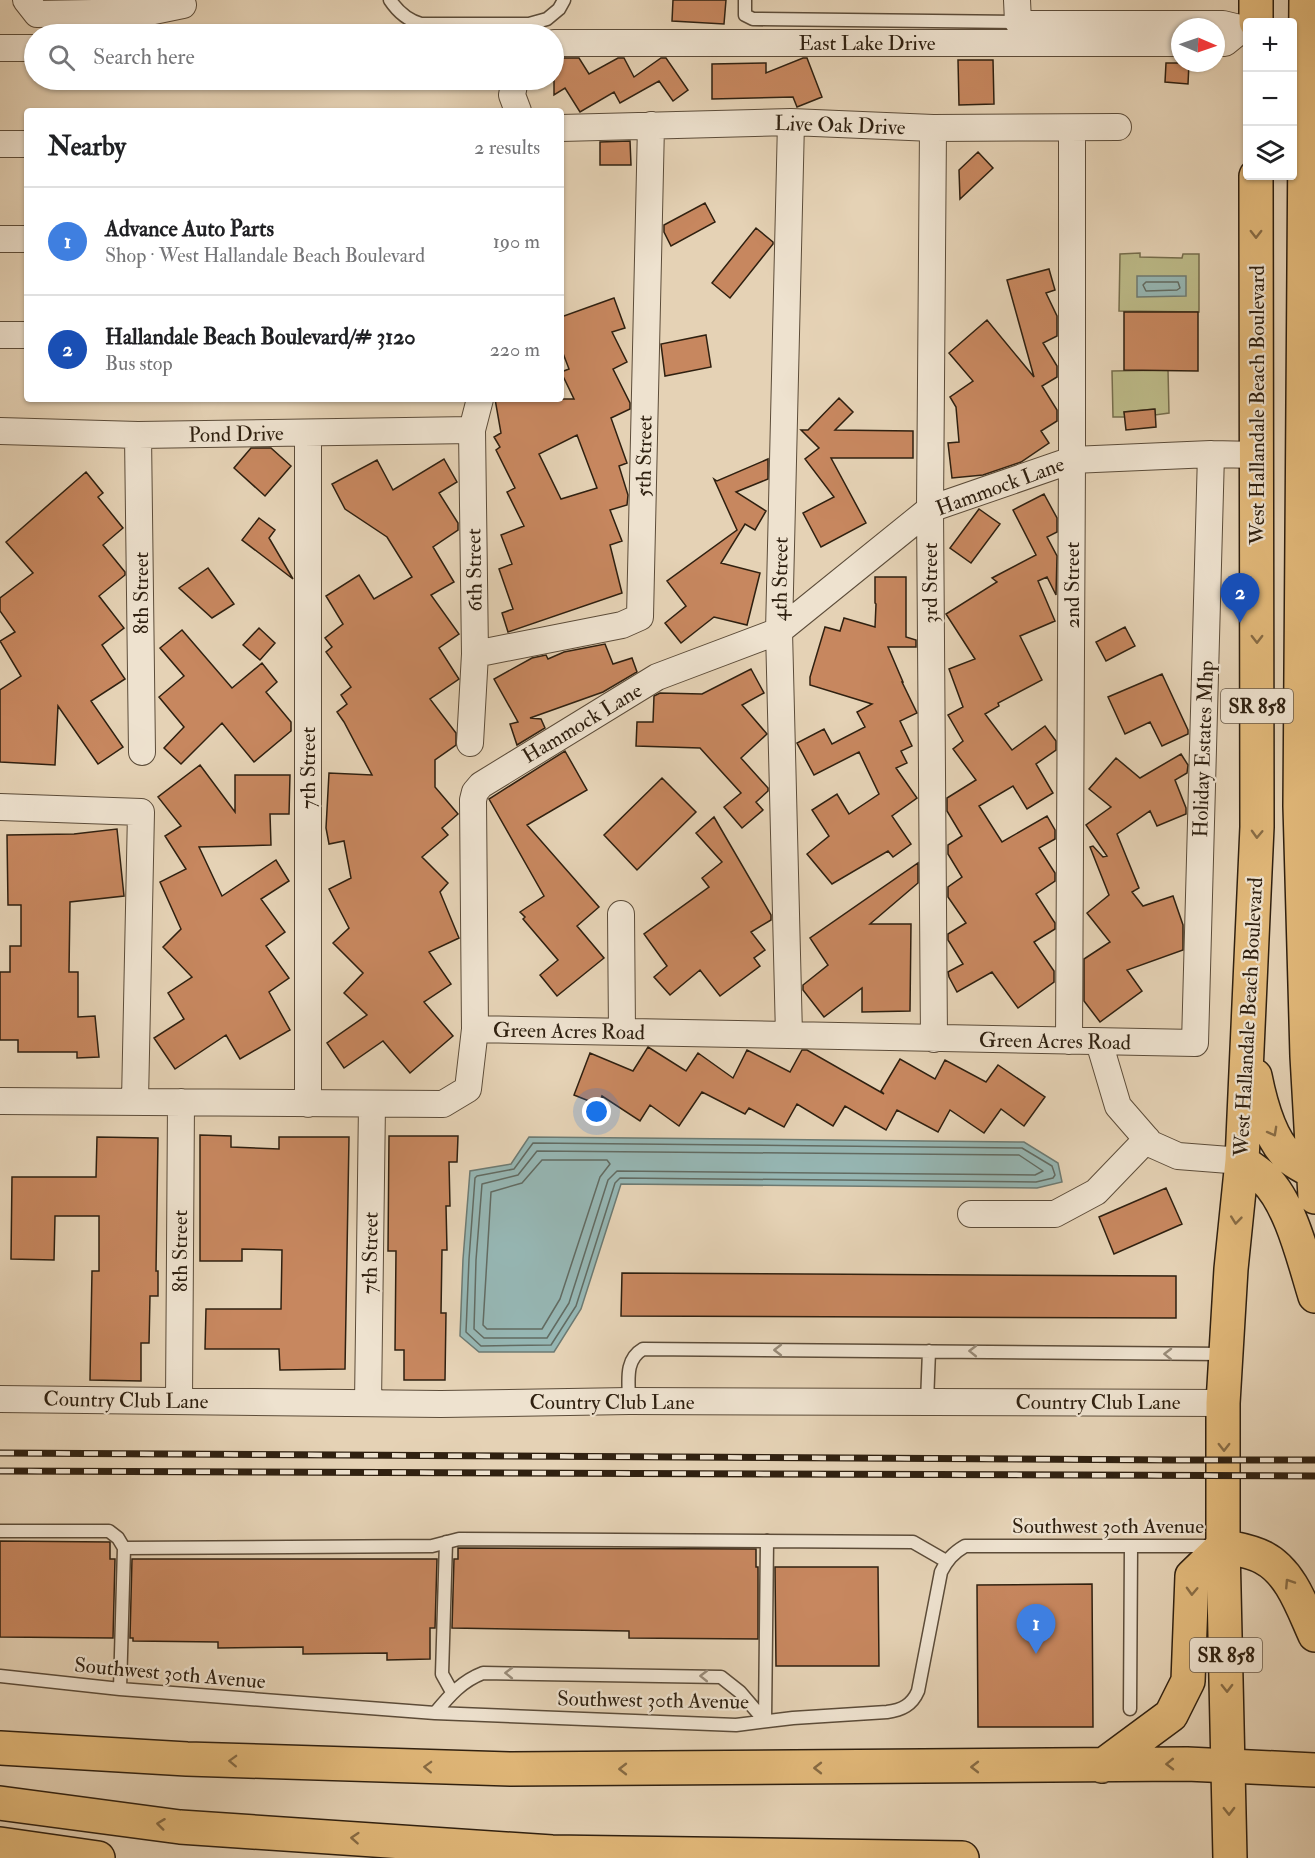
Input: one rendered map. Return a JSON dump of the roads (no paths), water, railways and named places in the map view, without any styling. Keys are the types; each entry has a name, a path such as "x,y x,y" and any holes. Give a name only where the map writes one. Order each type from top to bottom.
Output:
{"main road":[{"path":"1251,18 1256,0"},
{"name":"SR 858","path":"1306,0 1299,41 1310,350 1303,563 1309,641 1308,764 1300,806 1314,1180"},
{"name":"West Hallandale Beach Boulevard","path":"1230,1858 1223,1546 1223,1403 1231,1269 1242,1161 1257,827 1256,180"},
{"path":"1257,455 1266,458 1282,480 1303,563"},
{"path":"1247,1036 1262,1107 1272,1131 1288,1156 1314,1180"},
{"path":"1242,1161 1266,1179 1292,1223 1315,1296"},
{"path":"1102,1766 1171,1716 1188,1681 1192,1576 1223,1546 1263,1557 1279,1568 1296,1594 1315,1635"},
{"path":"0,1748 187,1759 511,1769 1228,1765 1315,1770"},
{"path":"0,1803 180,1827 552,1852 962,1858"},
{"path":"0,1845 98,1858"}],"street":[{"path":"26,0 37,14 149,12 183,6"},
{"path":"1018,11 1028,24 1223,24 1243,27"},
{"path":"1225,43 1243,31"},
{"name":"East Lake Drive","path":"564,43 1171,43"},
{"path":"0,48 24,48"},
{"path":"513,90 512,95 517,108"},
{"name":"Live Oak Drive","path":"564,128 791,122 933,128 1118,128"},
{"name":"4th Street","path":"789,1035 779,631 791,122"},
{"name":"5th Street","path":"475,654 622,625 640,617 651,125"},
{"name":"3rd Street","path":"933,128 930,509 934,1039"},
{"name":"2nd Street","path":"1069,1041 1072,128"},
{"path":"0,144 24,144"},
{"path":"0,239 24,239"},
{"path":"0,335 24,335"},
{"name":"6th Street","path":"471,743 475,654 472,430 479,402"},
{"name":"Pond Drive","path":"0,430 138,435 472,430"},
{"name":"7th Street","path":"308,433 308,1104"},
{"name":"8th Street","path":"138,435 141,752"},
{"name":"Hammock Lane","path":"475,1029 473,800 475,792 481,785 657,677 779,631 930,509 1072,460 1211,454 1257,455"},
{"name":"Holiday Estates Mhp","path":"1195,1044 1211,454"},
{"path":"0,807 141,812 135,1101"},
{"path":"621,914 622,1031"},
{"name":"Green Acres Road","path":"0,1101 442,1104 468,1089 475,1029 1195,1044"},
{"path":"1099,1042 1118,1106 1151,1144 1178,1155 1242,1161"},
{"name":"8th Street","path":"179,1401 181,1102"},
{"name":"7th Street","path":"368,1403 372,1104"},
{"path":"971,1214 1055,1214 1096,1192 1147,1139"},
{"name":"Country Club Lane","path":"0,1399 368,1403 629,1401 1223,1403"}],"lane":[{"path":"390,0 409,20 421,24 530,24 547,19 559,9 564,0"},
{"path":"745,0 745,15 753,19 1018,11"},
{"path":"629,1401 630,1363 635,1354 643,1349 1226,1354"},
{"path":"927,1402 929,1351"},
{"path":"0,1531 110,1531 118,1538 124,1548 120,1689"},
{"path":"124,1548 432,1546 459,1539 913,1542 946,1562"},
{"path":"765,1721 767,1541"},
{"path":"446,1542 442,1674 452,1692"},
{"name":"Southwest 30th Avenue","path":"0,1676 120,1689 435,1713 736,1725 897,1711 908,1706 918,1691 941,1572 954,1553 965,1546 1223,1546"},
{"path":"1130,1709 1131,1546"},
{"path":"435,1713 452,1692 468,1678 483,1672 721,1677 740,1692 765,1721"}],"water":[{"path":"1137,276 1186,276 1186,296 1137,297"},
{"path":"529,1137 1024,1142 1058,1163 1062,1182 1037,1188 621,1184 581,1309 554,1352 479,1352 460,1336 470,1171 511,1164"}],"railway":[{"path":"0,1453 1315,1460"},
{"path":"0,1471 1315,1476"}],"place":[{"name":"Hallandale Beach Boulevard/# 3120","path":"1240,623"},
{"name":"Advance Auto Parts","path":"1036,1654"}]}
